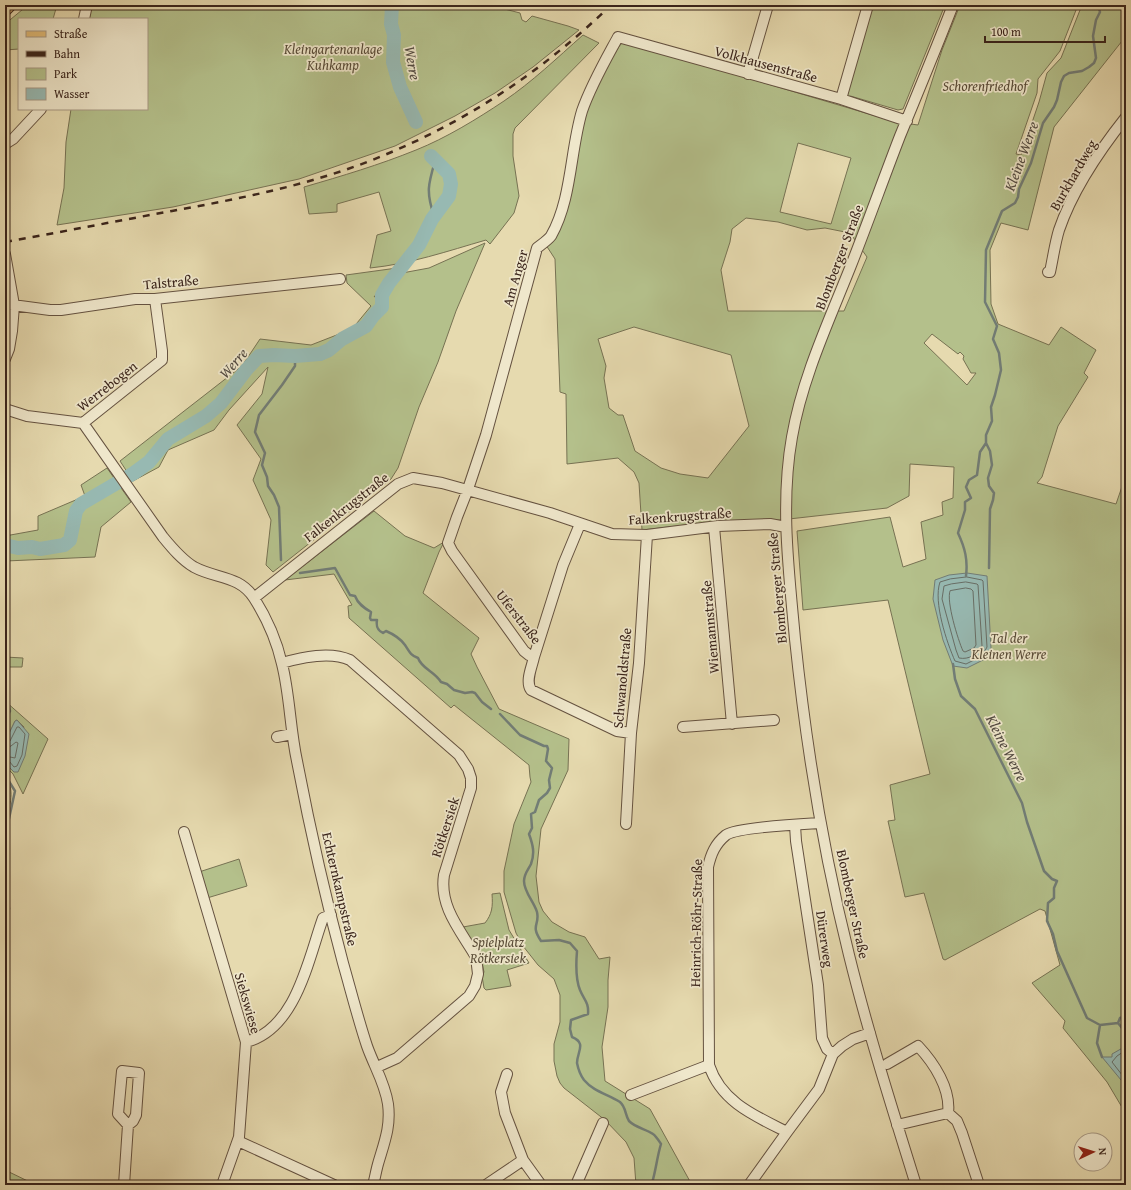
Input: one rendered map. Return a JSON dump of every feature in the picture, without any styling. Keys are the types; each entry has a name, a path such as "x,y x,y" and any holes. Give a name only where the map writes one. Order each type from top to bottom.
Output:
{"main road":[{"path":"5,9 9,5"}],"street":[{"path":"84,18 87,5"},
{"path":"748,74 768,5"},
{"path":"841,99 868,5"},
{"name":"Blomberger Straße","path":"916,1185 870,1033 848,951 821,823 808,750 800,684 786,546 786,527 789,453 796,419 812,364 953,5"},
{"name":"Volkhausenstraße","path":"618,37 841,99 907,121"},
{"name":"Am Anger","path":"468,489 486,435 537,248 550,237 566,196 582,113 588,94 618,37"},
{"path":"5,144 13,139 40,110"},
{"name":"Burkhardweg","path":"1048,272 1050,272 1059,230 1076,193 1104,148 1126,117"},
{"path":"5,254 12,331 9,349 5,359"},
{"name":"Talstraße","path":"10,305 61,310 135,300 340,279"},
{"name":"Werrebogen","path":"5,409 27,416 83,423 162,360 155,299"},
{"path":"83,423 163,538 178,555 196,568 241,583 254,598"},
{"name":"Falkenkrugstraße","path":"254,598 404,481 418,478 468,489 550,512 580,524 612,534 647,535 714,527 770,524 786,527"},
{"name":"Uferstraße","path":"468,489 449,539 449,545 524,651 534,657 528,682 531,690 617,731 631,733"},
{"path":"534,657 563,566 580,524"},
{"name":"Wiemannstraße","path":"714,527 732,724"},
{"name":"Schwanoldstraße","path":"626,824 631,733 639,663 647,535"},
{"name":"Echternkampstraße","path":"254,598 271,632 282,663 292,734 306,806 332,915 362,1030 368,1049 377,1067 386,1092 389,1126 373,1185"},
{"name":"Rötkersiek","path":"282,663 326,656 336,656 350,660 459,755 468,769 471,778 470,793 442,885 448,909 476,957 478,974 477,982 469,996 398,1058 377,1067"},
{"path":"683,727 774,720"},
{"path":"277,737 292,734"},
{"name":"Heinrich-Röhr-Straße","path":"787,1132 745,1111 734,1102 722,1090 709,1065 708,867 712,851 717,843 731,832 821,823"},
{"name":"Dürerweg","path":"795,825 796,841 818,985 822,1038 827,1049 833,1054"},
{"name":"Siekswiese","path":"184,832 246,1042 238,1141 222,1185"},
{"path":"246,1042 257,1038 268,1030 285,1013 294,999 302,979 323,918 332,915"},
{"path":"754,1183 787,1132 819,1089 833,1054 842,1046 854,1039 870,1033"},
{"path":"887,1064 918,1046 931,1060 937,1071 949,1105 948,1113"},
{"path":"631,1095 709,1065"},
{"path":"124,1185 128,1125 118,1114 122,1072 139,1073 136,1115 133,1121 128,1125"},
{"path":"507,1074 501,1092 513,1136 523,1160 541,1185"},
{"path":"897,1125 948,1113"},
{"path":"948,1113 957,1121 979,1185"},
{"path":"576,1185 604,1123"},
{"path":"238,1141 334,1185"},
{"path":"486,1185 523,1160"}],"green space":[{"path":"28,5 57,5 53,18 18,18 18,49 5,50 5,24"},
{"name":"Kleingartenanlage Kuhkamp","path":"92,5 489,5 520,13 522,20 526,22 532,16 579,30 533,67 495,93 455,116 395,146 299,179 173,207 57,225 64,188 66,142 71,110 148,110 148,18 88,18"},
{"path":"872,5 945,5 903,109 898,110 847,95"},
{"path":"960,5 1078,5 1060,51 1038,79 1037,93 1016,154 1021,155 1047,73 1061,58 1082,5 1126,5 1126,36 1054,127 1028,230 1001,223 990,250 991,304 998,324 1049,345 1061,327 1096,350 1084,373 1088,377 1058,426 1042,477 1037,483 1116,504 1126,475 1126,1114 1107,1082 1063,1028 1065,1021 1032,983 1060,965 1045,911 1040,909 945,960 943,959 924,893 905,897 888,821 895,820 890,785 930,774 888,600 803,610 797,531 890,517 903,567 926,559 921,522 943,515 942,502 953,498 954,467 910,464 909,496 887,508 780,520 694,524 642,530 639,483 634,472 618,458 567,464 566,394 560,392 555,259 544,242 560,223 584,114 600,74 623,41 896,122 918,125 942,50","holes":["798,143 851,158 831,224 780,212","746,218 778,222 807,230 825,228 850,233 867,257 844,311 728,311 721,270 730,242 732,229","634,327 731,355 749,426 708,478 680,474 661,468 635,451 623,415 618,415 609,408 604,378 606,366 598,339","932,334 958,354 960,352 964,356 963,359 971,373 976,373 967,385 924,343"]},
{"path":"583,35 599,43 515,128 513,134 513,156 519,196 514,213 490,244 486,240 414,260 370,268 377,235 391,231 379,192 337,204 337,212 309,214 304,187 388,161 450,134 483,115 514,94 544,70"},
{"path":"485,243 456,311 438,362 419,407 398,468 391,479 273,572 266,565 271,520 253,480 261,459 237,425 262,394 268,367 229,410 214,430 168,450 159,467 133,481 120,461 242,366 260,339 311,345 352,329 371,306 347,283 346,275 397,268 374,297 387,289 402,273 429,268"},
{"path":"107,468 131,502 101,527 95,557 6,561 5,564 5,536 38,530 38,516 85,496 81,485"},
{"path":"374,511 405,536 434,548 444,542 423,593 479,638 471,654 499,709 569,739 568,770 541,829 536,876 539,902 543,911 552,922 569,932 585,937 599,959 610,957 608,1007 602,1047 605,1081 650,1109 692,1185 636,1185 634,1158 626,1142 605,1120 564,1088 557,1076 554,1061 554,1044 560,1022 560,995 554,979 538,965 523,946 516,933 504,892 504,871 514,824 531,782 529,765 454,705 451,708 349,618 348,606 352,605 334,574 285,580"},
{"path":"5,657 23,658 22,667 5,667"},
{"path":"5,701 48,739 23,794 13,774 5,766 5,763 9,767 24,727 17,720 15,721 5,742 5,710 7,708 5,706"},
{"path":"5,777 9,782 11,801 5,826"},
{"path":"239,859 247,886 207,898 199,872"},
{"name":"Spielplatz Rötkersiek","path":"500,893 509,930 529,963 507,970 511,986 486,990 484,988 482,976 484,972 481,959 463,927 485,923 492,910 492,894"},
{"path":"5,1170 36,1185 5,1185"}],"water":[{"path":"967,573 987,576 991,648 985,659 967,668 953,666 943,640 933,599 935,580 949,575"},
{"path":"17,720 29,734 25,756 18,772 14,772 5,763 5,742 15,721"},
{"path":"1126,1046 1126,1086 1102,1057 1112,1057 1112,1054"}],"waterway":[{"name":"Werre","path":"392,5 391,24 394,35 393,62 400,87 416,122"},
{"name":"Kleine Werre","path":"989,568 990,509 994,493 989,486 988,478 992,465 990,451 986,443 986,435 992,421 991,407 1001,370 999,353 993,339 997,326 985,302 986,250 1002,211 1015,203 1018,197 1019,189 1031,163 1043,123 1054,107 1064,76 1069,73 1082,71 1094,63 1096,58 1093,36 1096,20 1100,12 1098,5"},
{"name":"Werre","path":"5,545 18,548 32,547 40,549 64,545 70,540 76,511 81,504 134,473 149,462 168,439 206,416 221,403 246,370 259,356 320,354 329,350 342,339 366,326 382,307 382,295 389,283 419,245 432,219 449,196 451,184 449,174 431,156"},
{"path":"434,216 430,201 429,188 435,161"},
{"path":"281,560 279,507 268,486 267,477 262,465 265,453 255,432 259,415 295,366 295,356"},
{"name":"Kleine Werre","path":"966,576 967,565 965,554 958,533 965,510 965,502 971,498 966,487 969,480 977,475 980,452 986,443"},
{"path":"300,573 335,568 350,595 355,596 362,606 371,612 371,620 377,620 379,631 383,633 386,631 399,638 411,654 418,658 422,665 435,675 441,682 447,684 454,690 465,693 475,693 482,702 491,709"},
{"name":"Kleine Werre","path":"953,664 955,679 961,696 975,709 1022,803 1044,871 1052,879 1057,881 1054,888 1054,898 1048,903 1047,921 1053,934 1057,951 1087,1018 1100,1025 1118,1023 1126,1033"},
{"path":"5,701 8,703 10,711 5,721"},
{"path":"500,714 520,735 547,746 548,749 546,761 552,768 549,780 550,788 539,800 535,812 531,814 532,828 529,834 533,856 531,864 525,874 524,885 536,908 538,916 536,932 541,941 559,940 570,943 577,951 577,981 588,1010 588,1014 571,1020 570,1029 572,1037 577,1039 580,1045 577,1059 578,1067 583,1078 588,1084 620,1102 629,1121 653,1134 661,1144 652,1183 653,1185"},
{"path":"5,775 15,791 5,837"},
{"path":"5,879 5,888"},
{"path":"5,897 8,900 9,909"},
{"path":"5,933 8,926"},
{"path":"1118,1023 1120,1018 1126,1016"},
{"path":"1100,1025 1097,1043 1102,1057"}],"railway":[{"path":"5,242 252,195 331,175 357,166 445,127 504,92 559,51 611,5"}],"park label":[{"name":"Schorenfriedhof","path":"985,86"},
{"name":"Tal der Kleinen Werre","path":"1009,646"}]}
